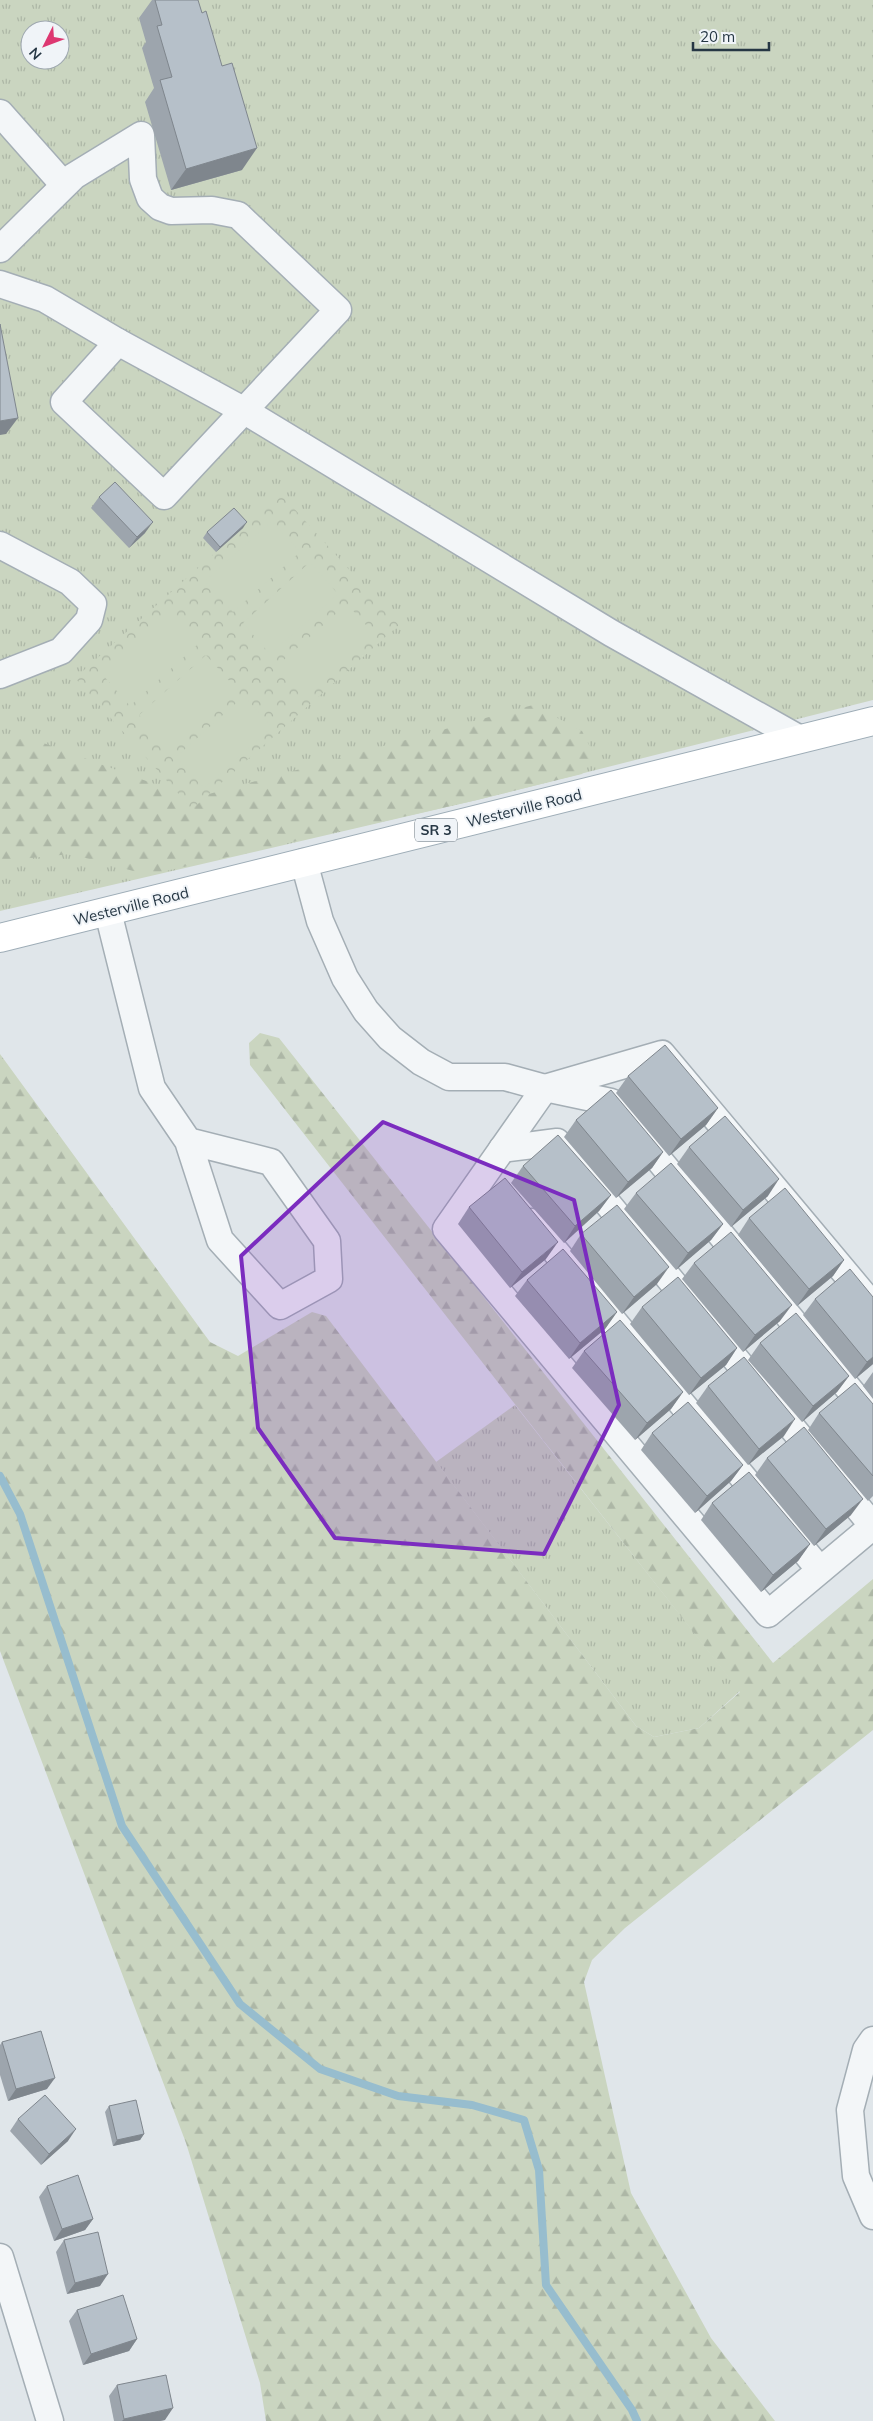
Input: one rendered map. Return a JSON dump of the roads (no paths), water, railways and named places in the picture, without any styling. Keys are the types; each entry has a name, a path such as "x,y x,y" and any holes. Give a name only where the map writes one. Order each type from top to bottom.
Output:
{"main road":[{"name":"Westerville Road","path":"0,938 873,721"}],"street":[{"path":"0,113 64,186"},
{"path":"0,249 74,176 141,135 143,179 150,198 160,207 171,211 212,210 238,215 338,310 164,496 64,402 118,342"},
{"path":"0,284 46,299 118,342 243,410 611,633 800,739"},
{"path":"0,545 70,582 93,604 89,620 61,651 0,675"},
{"path":"304,862 320,921 345,978 366,1011 390,1038 421,1062 449,1077 505,1077 545,1088 611,1102 873,1418"},
{"path":"108,912 152,1088 188,1141 220,1240 280,1306 329,1280 327,1241 271,1162 188,1141"},
{"path":"494,1160 557,1142 873,1526 768,1614 446,1229 494,1160 545,1088 662,1054 873,1306"},
{"path":"494,1160 509,1196 820,1570"},
{"path":"873,2040 866,2050 850,2110 856,2176 873,2216"},
{"path":"0,2257 50,2421"}],"waterway":[{"path":"0,1476 20,1514 122,1826 240,2004 320,2069 398,2096 472,2105 524,2120 539,2170 546,2285 632,2410 637,2421"}]}
